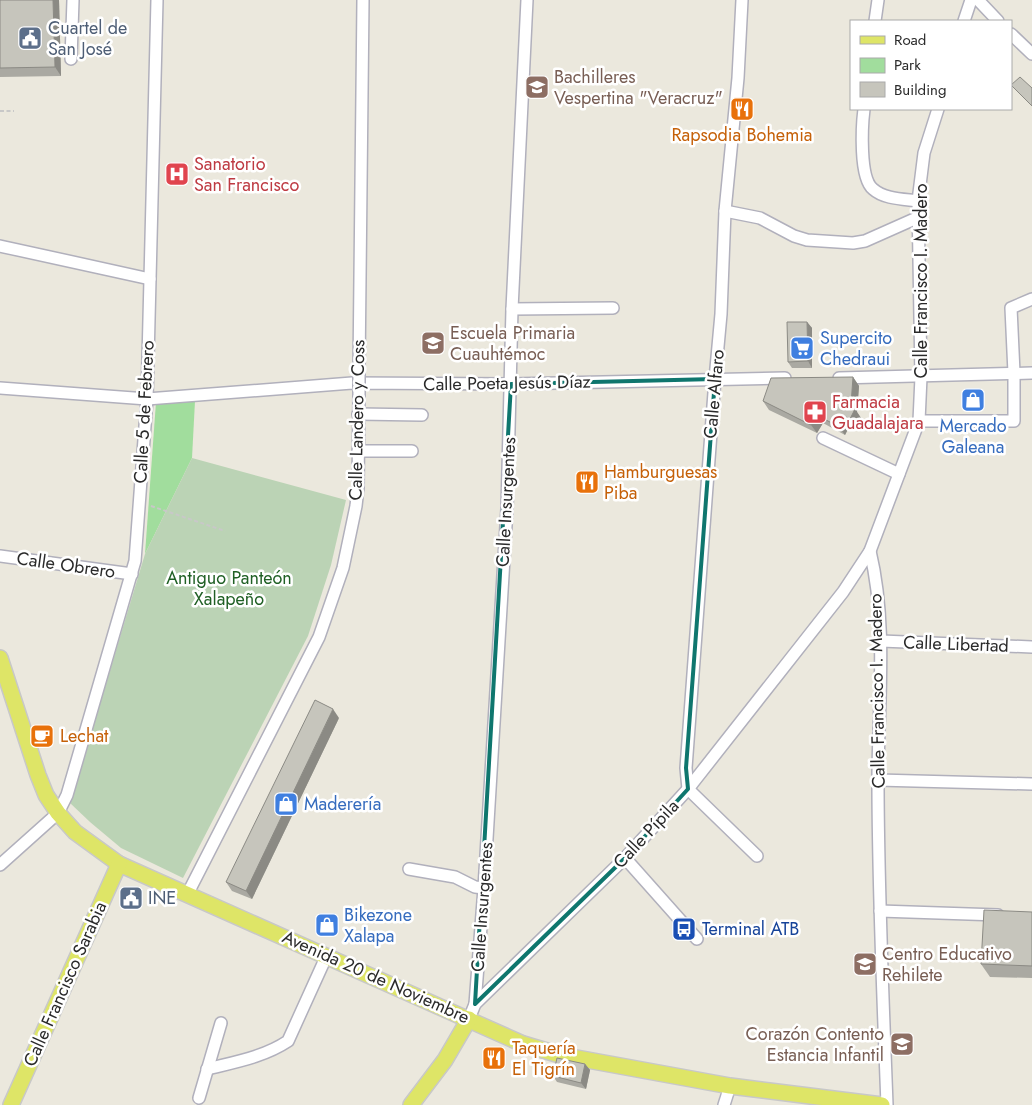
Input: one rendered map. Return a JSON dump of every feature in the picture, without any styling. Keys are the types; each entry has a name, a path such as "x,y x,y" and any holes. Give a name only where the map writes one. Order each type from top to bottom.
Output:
{"main road":[{"name":"Avenida 20 de Noviembre","path":"0,658 46,795 75,832 119,864 188,893 524,1044 560,1055 730,1086 785,1099 882,1105"},
{"name":"Calle Francisco Sarabia","path":"11,1105 119,864"},
{"name":"Calle Pípila","path":"411,1105 445,1060 469,1019"}],"street":[{"path":"72,59 73,0"},
{"name":"Calle 5 de Febrero","path":"58,812 67,795 135,561 147,399 157,0"},
{"name":"Calle Landero y Coss","path":"188,893 319,637 343,568 356,506 364,0"},
{"name":"Calle Insurgentes","path":"475,1004 484,888 506,518 512,309 527,0"},
{"name":"Calle Alfaro","path":"688,789 686,768 721,314 725,211 738,78 742,0"},
{"path":"875,20 878,0"},
{"path":"964,20 971,0"},
{"path":"978,0 997,20"},
{"path":"1012,35 1032,54"},
{"path":"864,110 862,145 865,176 868,183 873,190 892,198 918,201"},
{"name":"Calle Francisco I. Madero","path":"887,1105 880,911 878,780 881,641 876,576 870,551 919,421 921,377 918,201 924,153 938,110"},
{"path":"725,211 760,218 794,236 807,240 853,243 865,241 918,217"},
{"path":"0,246 150,279"},
{"path":"919,421 1014,421 1011,308 1032,298"},
{"path":"512,309 613,308"},
{"path":"823,378 1032,373"},
{"name":"Calle Poeta Jesús Díaz","path":"0,388 147,399 352,384 511,384 794,378"},
{"path":"358,414 422,415"},
{"path":"823,438 899,474"},
{"path":"358,451 412,451"},
{"name":"Calle Pípila","path":"469,1019 475,1004 625,858 688,789 843,592 870,551"},
{"name":"Calle Obrero","path":"0,556 132,574"},
{"name":"Calle Libertad","path":"881,641 1032,647"},
{"path":"878,780 1032,784"},
{"path":"688,789 758,856"},
{"path":"0,865 58,812"},
{"path":"625,858 697,939"},
{"path":"408,869 455,877 475,887 484,888"},
{"path":"880,911 1013,916"},
{"path":"207,1069 249,1059 278,1048 288,1041 327,955"},
{"path":"200,1098 221,1023"},
{"path":"724,1105 730,1086"}],"path":[{"path":"0,111 14,111"},
{"path":"139,503 225,531"}],"highlighted area":[{"path":"715,379 686,768 688,789 625,858 475,1004 511,384"}],"green space":[{"path":"195,401 192,458 145,554 156,402"},
{"name":"Antiguo Panteón Xalapeño","path":"192,458 346,500 331,565 308,636 183,878 121,848 70,803 145,554"}],"building":[{"name":"Cuartel de San José","path":"0,0 53,0 55,67 0,68"},
{"path":"1020,77 1032,88 1032,106 1012,86"},
{"name":"Supercito Chedraui","path":"787,322 807,322 808,361 788,362"},
{"name":"Farmacia Guadalajara","path":"853,377 851,405 855,409 850,419 844,416 839,427 817,415 811,425 763,401 771,378"},
{"path":"315,700 333,709 246,891 226,882"},
{"path":"984,910 1032,912 1032,966 981,964"},
{"path":"557,1058 585,1064 581,1083 553,1076"}],"place":[{"name":"Cuartel de San José","path":"30,38"},
{"name":"Bachilleres Vespertina \"Veracruz\"","path":"537,87"},
{"name":"Rapsodia Bohemia","path":"742,109"},
{"name":"Sanatorio San Francisco","path":"177,174"},
{"name":"Escuela Primaria Cuauhtémoc","path":"433,343"},
{"name":"Supercito Chedraui","path":"802,348"},
{"name":"Mercado Galeana","path":"973,400"},
{"name":"Farmacia Guadalajara","path":"815,412"},
{"name":"Hamburguesas Piba","path":"587,482"},
{"name":"Lechat","path":"42,736"},
{"name":"Maderería","path":"286,804"},
{"name":"INE","path":"131,898"},
{"name":"Bikezone Xalapa","path":"327,925"},
{"name":"Terminal ATB","path":"684,929"},
{"name":"Centro Educativo Rehilete","path":"865,964"},
{"name":"Corazón Contento Estancia Infantil","path":"902,1044"},
{"name":"Taquería El Tigrín","path":"494,1058"}]}
